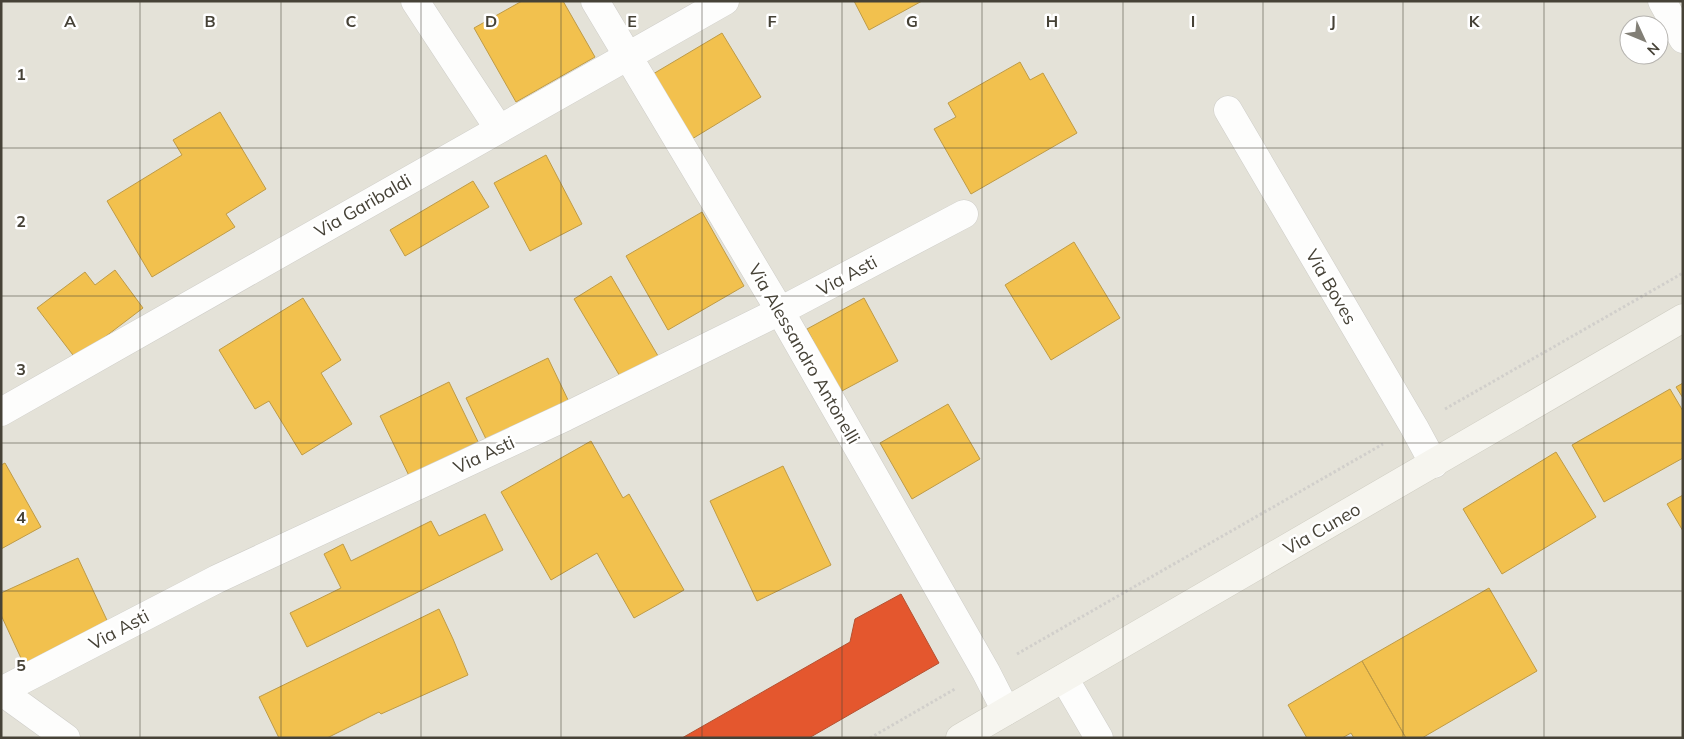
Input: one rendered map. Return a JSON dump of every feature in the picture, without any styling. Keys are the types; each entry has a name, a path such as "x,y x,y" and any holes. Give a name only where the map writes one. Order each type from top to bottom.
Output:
{"main road":[{"name":"Via Cuneo","path":"960,738 1683,318"}],"street":[{"path":"415,1 499,128"},
{"name":"Via Alessandro Antonelli","path":"594,1 780,312 986,672 1006,711"},
{"name":"Via Garibaldi","path":"1,412 725,1"},
{"path":"1662,1 1683,38"},
{"name":"Via Boves","path":"1228,110 1434,464"},
{"name":"Via Asti","path":"1,691 218,579 556,421 780,312 964,214"},
{"path":"1064,678 1099,738"},
{"path":"1,691 66,738"}],"path":[{"path":"870,738 1683,273"}],"shaded area":[{"path":"1,1 1683,1 1683,738 1,738"}],"building: Abitazioni":[{"path":"522,1 563,1 595,57 516,102 474,28"},
{"path":"854,1 922,1 869,30"},
{"path":"722,33 761,97 692,139 653,74"},
{"path":"1020,62 1030,80 1043,73 1077,133 971,194 934,129 956,117 948,103"},
{"path":"220,112 266,189 226,214 235,227 152,277 107,201 182,155 173,140"},
{"path":"546,155 582,224 530,251 494,183"},
{"path":"473,181 489,207 405,256 390,230"},
{"path":"702,212 744,286 668,330 626,256"},
{"path":"1074,242 1120,318 1051,360 1005,285"},
{"path":"115,270 143,308 76,359 37,308 85,272 95,285"},
{"path":"611,276 661,361 624,383 574,299"},
{"path":"303,298 341,360 321,373 352,424 302,455 269,401 255,409 219,350"},
{"path":"864,298 898,361 840,392 807,329"},
{"path":"548,358 569,402 487,441 466,398"},
{"path":"449,382 483,452 414,486 380,416"},
{"path":"1683,383 1683,398 1676,387"},
{"path":"1670,389 1683,411 1683,458 1604,502 1572,445"},
{"path":"948,404 980,459 912,499 880,443"},
{"path":"591,441 623,498 629,494 684,590 634,618 597,553 551,580 501,492"},
{"path":"1556,452 1596,517 1502,574 1463,509"},
{"path":"5,463 41,527 1,549 1,465"},
{"path":"783,466 831,565 757,601 710,501"},
{"path":"1683,495 1683,531 1667,504"},
{"path":"485,514 503,550 307,647 290,613 341,588 324,554 343,544 351,561 431,521 439,536"},
{"path":"78,558 112,631 27,671 1,615 1,593"},
{"path":"1489,588 1537,671 1422,738 1406,738 1362,661"},
{"path":"439,609 468,675 381,714 379,712 327,738 279,738 259,697"},
{"path":"1362,661 1406,738 1354,738 1351,733 1342,738 1307,738 1288,705"}],"building: Negozi":[{"path":"901,594 939,663 809,738 682,738 850,642 855,619"}]}
